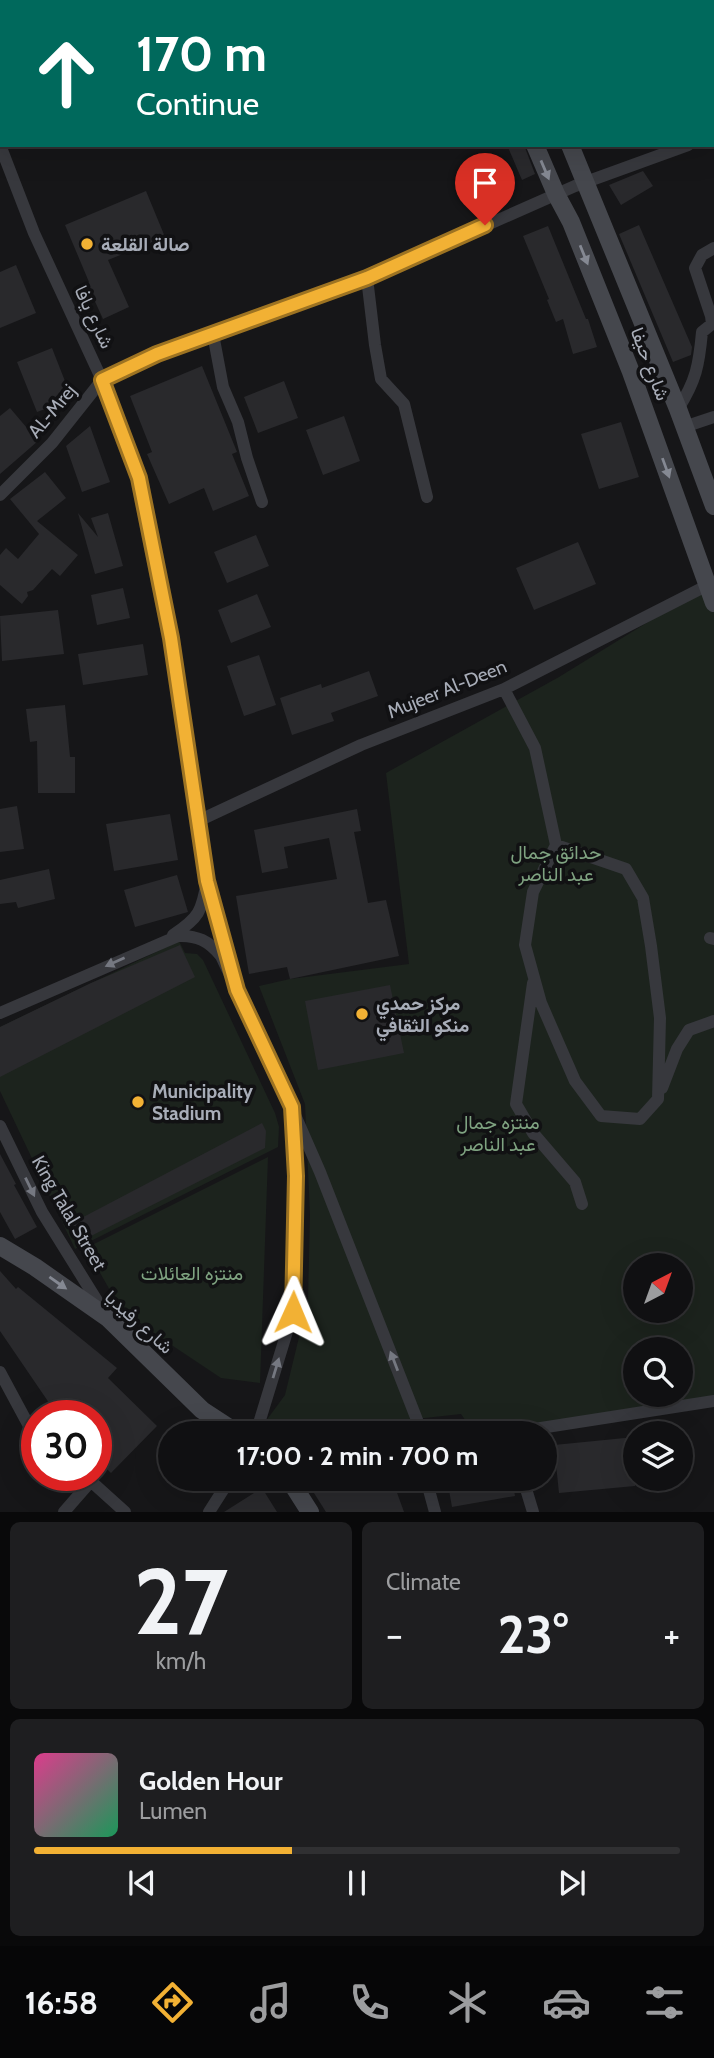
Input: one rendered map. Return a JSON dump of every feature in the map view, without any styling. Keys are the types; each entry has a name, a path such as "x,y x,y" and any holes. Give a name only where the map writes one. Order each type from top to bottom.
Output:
{"main road":[{"name":"شارع حيفا","path":"536,147 570,222 631,373 711,594"},
{"name":"شارع حيفا","path":"571,147 678,409 714,506"},
{"name":"شارع رفيديا","path":"0,1246 108,1318 202,1410 219,1421"},
{"path":"297,1491 310,1512"}],"street":[{"name":"شارع يافا","path":"1,147 34,233 102,380 139,478 171,638 207,881 237,990"},
{"path":"102,380 157,354 367,278 656,151 677,147"},
{"path":"678,409 692,386 699,361 702,332 712,324 695,268 702,255 714,248"},
{"path":"367,278 382,379 404,404 427,498"},
{"path":"213,334 223,387 238,422 262,502"},
{"name":"AL-Mrej","path":"0,495 52,443 102,380"},
{"path":"684,427 714,417"},
{"name":"Mujeer Al-Deen","path":"198,821 361,745 504,689 711,594"},
{"path":"504,689 536,748 556,845 533,892 525,945 541,1003 575,1081 601,1116 640,1119 658,1099 677,1049 689,1030 714,1021"},
{"path":"556,845 626,869 643,898 660,1018 658,1099"},
{"path":"165,940 185,927 199,913 204,904 207,881"},
{"path":"0,1013 165,940 191,936 203,939 213,946 221,956 320,1172 416,1421"},
{"path":"534,976 516,1104 533,1133 575,1182 582,1204"},
{"path":"260,1421 293,1312 296,1176 292,1107"},
{"name":"King Talal Street","path":"0,1126 42,1212 108,1318"},
{"path":"0,1373 21,1411"},
{"path":"557,1425 714,1401"},
{"path":"64,1512 79,1491"},
{"path":"102,1491 125,1512"},
{"path":"209,1512 222,1491"},
{"path":"429,1491 435,1512"},
{"path":"527,1491 533,1512"}],"green space":[{"name":"منتزه جمال عبد الناصر","path":"708,585 714,604 714,1397 693,1402 693,1337 623,1337 623,1407 670,1407 557,1424 557,1421 466,1421 461,1414 398,1421 266,1421 285,1395 308,1300 310,1215 305,1104 259,986 290,979 409,964 386,773 559,677"},
{"name":"Municipality Stadium","path":"179,941 185,953 197,954 203,960 275,1113 279,1127 278,1147 75,1249 0,1091 0,1027"},
{"name":"منتزه العائلات","path":"268,1157 260,1383 221,1378 120,1308 86,1248"}],"building":[{"path":"508,147 525,147 535,174 522,180"},
{"path":"643,171 653,186 621,205 609,185"},
{"path":"146,191 165,237 108,260 129,307 103,319 65,225"},
{"path":"639,225 692,347 691,355 673,362 619,234"},
{"path":"548,226 588,319 597,347 573,354 563,319 556,322 547,300 549,299 523,236"},
{"path":"16,265 36,313 0,328 0,272"},
{"path":"52,348 72,399 37,412 17,362"},
{"path":"202,366 237,452 232,454 249,496 213,511 204,488 169,504 147,454 152,452 130,396"},
{"path":"284,381 298,418 258,433 244,397"},
{"path":"10,408 38,441 0,474 0,416"},
{"path":"344,416 360,461 323,475 306,430"},
{"path":"621,422 639,477 599,489 581,434"},
{"path":"90,426 110,482 82,492 66,446"},
{"path":"45,472 66,498 37,521 78,555 60,576 52,569 33,590 27,592 28,596 22,604 0,585 0,555 6,548 18,559 39,534 10,499"},
{"path":"78,513 98,537 91,518 108,513 123,566 95,574"},
{"path":"256,535 269,566 227,583 214,552"},
{"path":"578,542 596,584 534,610 516,568"},
{"path":"123,588 130,618 97,625 91,595"},
{"path":"257,594 271,627 231,643 218,610"},
{"path":"58,610 64,654 2,661 0,616"},
{"path":"143,644 148,675 83,685 78,654"},
{"path":"259,655 276,705 244,716 227,666"},
{"path":"369,671 378,696 331,713 334,721 292,735 280,698 321,684 322,688"},
{"path":"65,705 70,757 75,757 75,793 38,793 37,741 30,742 26,709"},
{"path":"17,806 24,849 0,852 0,809"},
{"path":"357,809 361,831 354,832 368,903 386,900 399,956 290,979 287,967 249,974 236,896 337,879 329,838 284,847 288,868 262,873 254,830"},
{"path":"170,814 178,860 114,871 106,824"},
{"path":"49,869 55,899 18,908 16,902 0,904 0,880"},
{"path":"177,875 188,912 135,927 124,890"},
{"path":"180,945 195,977 0,1077 0,1027 91,983"},
{"path":"390,985 404,1053 318,1070 305,1001"},
{"path":"262,1123 266,1131 265,1148 87,1238 73,1230 70,1224"},
{"path":"0,1154 37,1227 15,1239 0,1212"},
{"path":"0,1271 16,1289 18,1287 117,1368 108,1378 157,1426 112,1472 112,1400 47,1400 0,1331"},
{"path":"623,1438 623,1487 559,1493 557,1445"},
{"path":"257,1491 264,1491 277,1512 224,1512"},
{"path":"313,1491 396,1491 404,1512 326,1512"},
{"path":"449,1491 514,1491 515,1496 452,1507"}],"place":[{"name":"صالة القلعة","path":"87,244"},
{"name":"مركز حمدي منكو الثقافي","path":"362,1014"},
{"name":"Municipality Stadium","path":"138,1102"}],"route":[{"path":"293,1312 296,1176 292,1107 237,990 207,881 171,638 139,478 102,380 157,354 367,278 485,225"}],"park label":[{"name":"حدائق جمال عبد الناصر","path":"556,863"}]}
